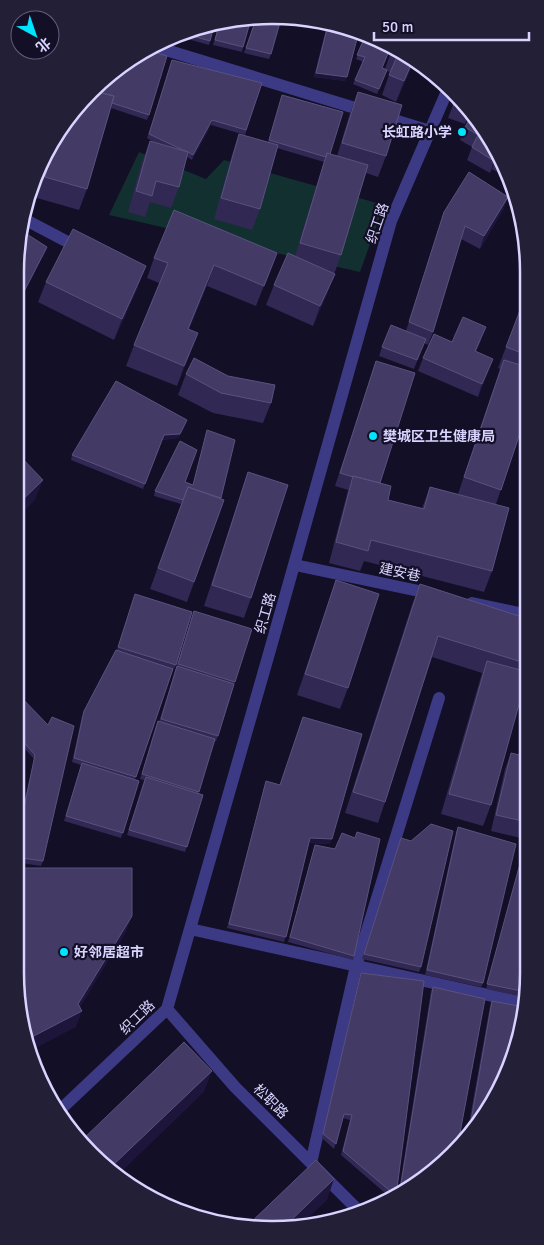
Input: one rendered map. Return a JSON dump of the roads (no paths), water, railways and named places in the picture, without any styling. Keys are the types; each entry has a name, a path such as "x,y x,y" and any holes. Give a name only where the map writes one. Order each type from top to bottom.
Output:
{"street":[{"path":"162,49 430,131"},
{"name":"织工路","path":"63,1107 167,1009 392,221 446,94"},
{"path":"29,222 94,256"},
{"name":"建安巷","path":"295,565 520,613"},
{"path":"311,1163 356,966 439,698"},
{"path":"190,929 518,1002"},
{"name":"松职路","path":"167,1009 235,1087 355,1207"}],"place":[{"name":"长虹路小学","path":"462,132"},
{"name":"樊城区卫生健康局","path":"373,436"},
{"name":"好邻居超市","path":"64,952"}]}
